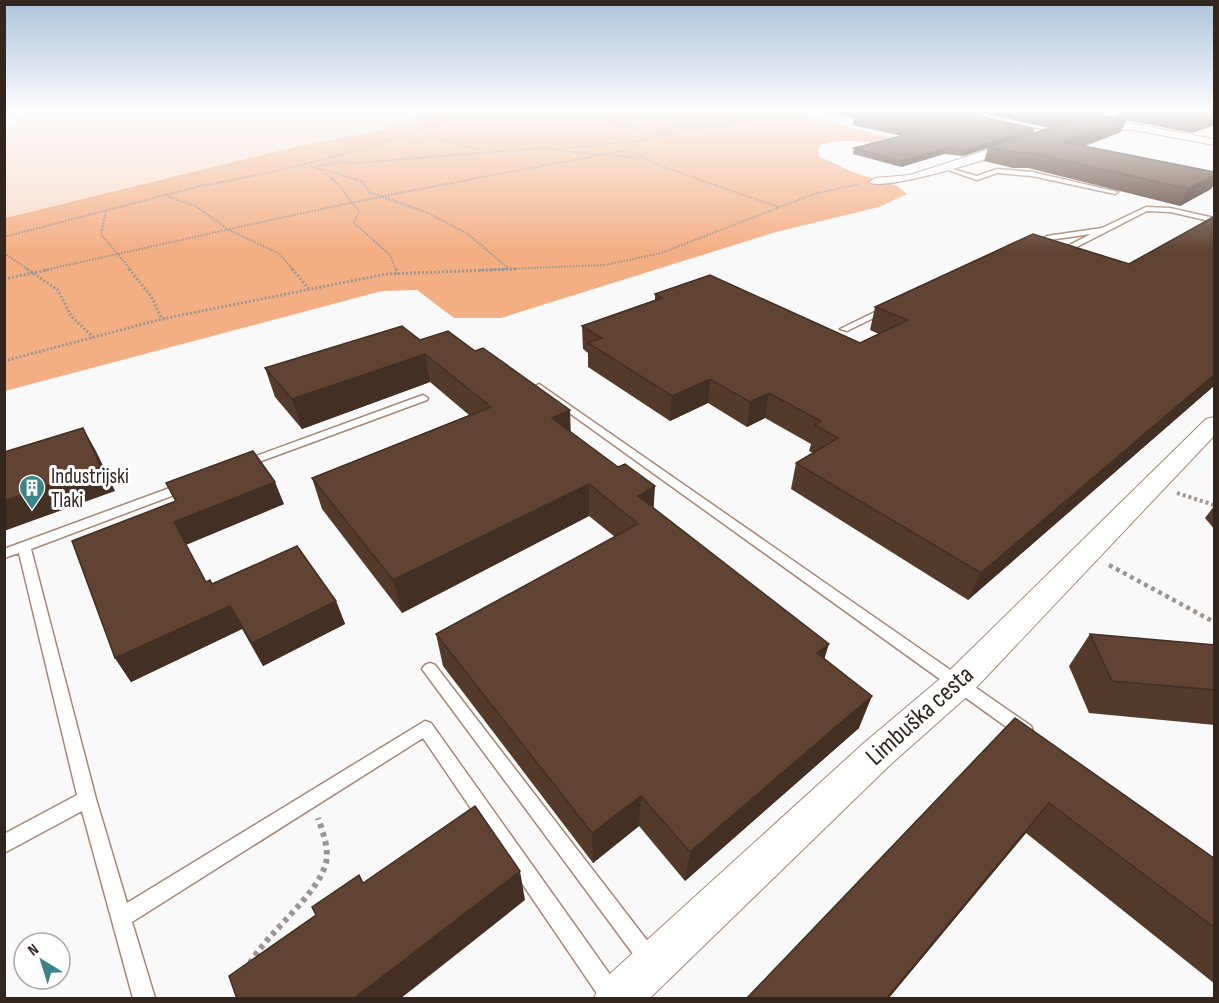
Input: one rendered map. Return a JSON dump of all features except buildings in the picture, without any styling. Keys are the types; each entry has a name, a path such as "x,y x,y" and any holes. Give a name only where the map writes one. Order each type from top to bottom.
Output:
{"street":[{"path":"875,182 911,178 975,157"},
{"name":"Limbuška cesta","path":"615,999 879,753 959,683 1215,424"}],"lane":[{"path":"944,167 977,178 997,171 1032,174 1115,192"},
{"path":"1053,256 1146,209 1156,208 1215,220"},
{"path":"1026,247 1047,238 1104,230"},
{"path":"844,329 897,305"},
{"path":"539,387 1035,738"},
{"path":"235,468 423,398"},
{"path":"4,554 201,481"},
{"path":"24,547 87,799 144,999"},
{"path":"430,669 653,964"},
{"path":"121,918 425,728 615,999"},
{"path":"4,844 87,799"}],"path":[{"path":"4,237 165,195 310,165 336,157"},
{"path":"310,165 428,157"},
{"path":"4,279 350,202 476,180 503,172 553,166 596,157"},
{"path":"626,157 641,158 779,207"},
{"path":"325,160 354,163"},
{"path":"310,165 342,186 350,202 359,211 354,223 390,255 398,274"},
{"path":"323,172 362,181 369,192 428,213 468,234 509,269"},
{"path":"4,361 162,319 398,274 605,265 661,253 724,226 840,186 875,182"},
{"path":"165,195 197,207 229,230 280,254 310,290"},
{"path":"106,211 101,234 115,255 136,275 158,307 162,319"},
{"path":"4,253 58,290 70,316 95,338"},
{"path":"1154,486 1215,505"},
{"path":"1087,553 1215,622"},
{"path":"245,974 253,956 279,924 316,887 326,866 329,847 324,830 309,801"}],"shaded area":[{"path":"5,157 254,157 5,218"},
{"path":"254,157 820,157 855,173 897,186 907,194 879,207 776,232 501,318 454,318 417,290 382,291 5,391 4,218"}],"place":[{"name":"Industrijski Tlaki","path":"32,511"}]}
